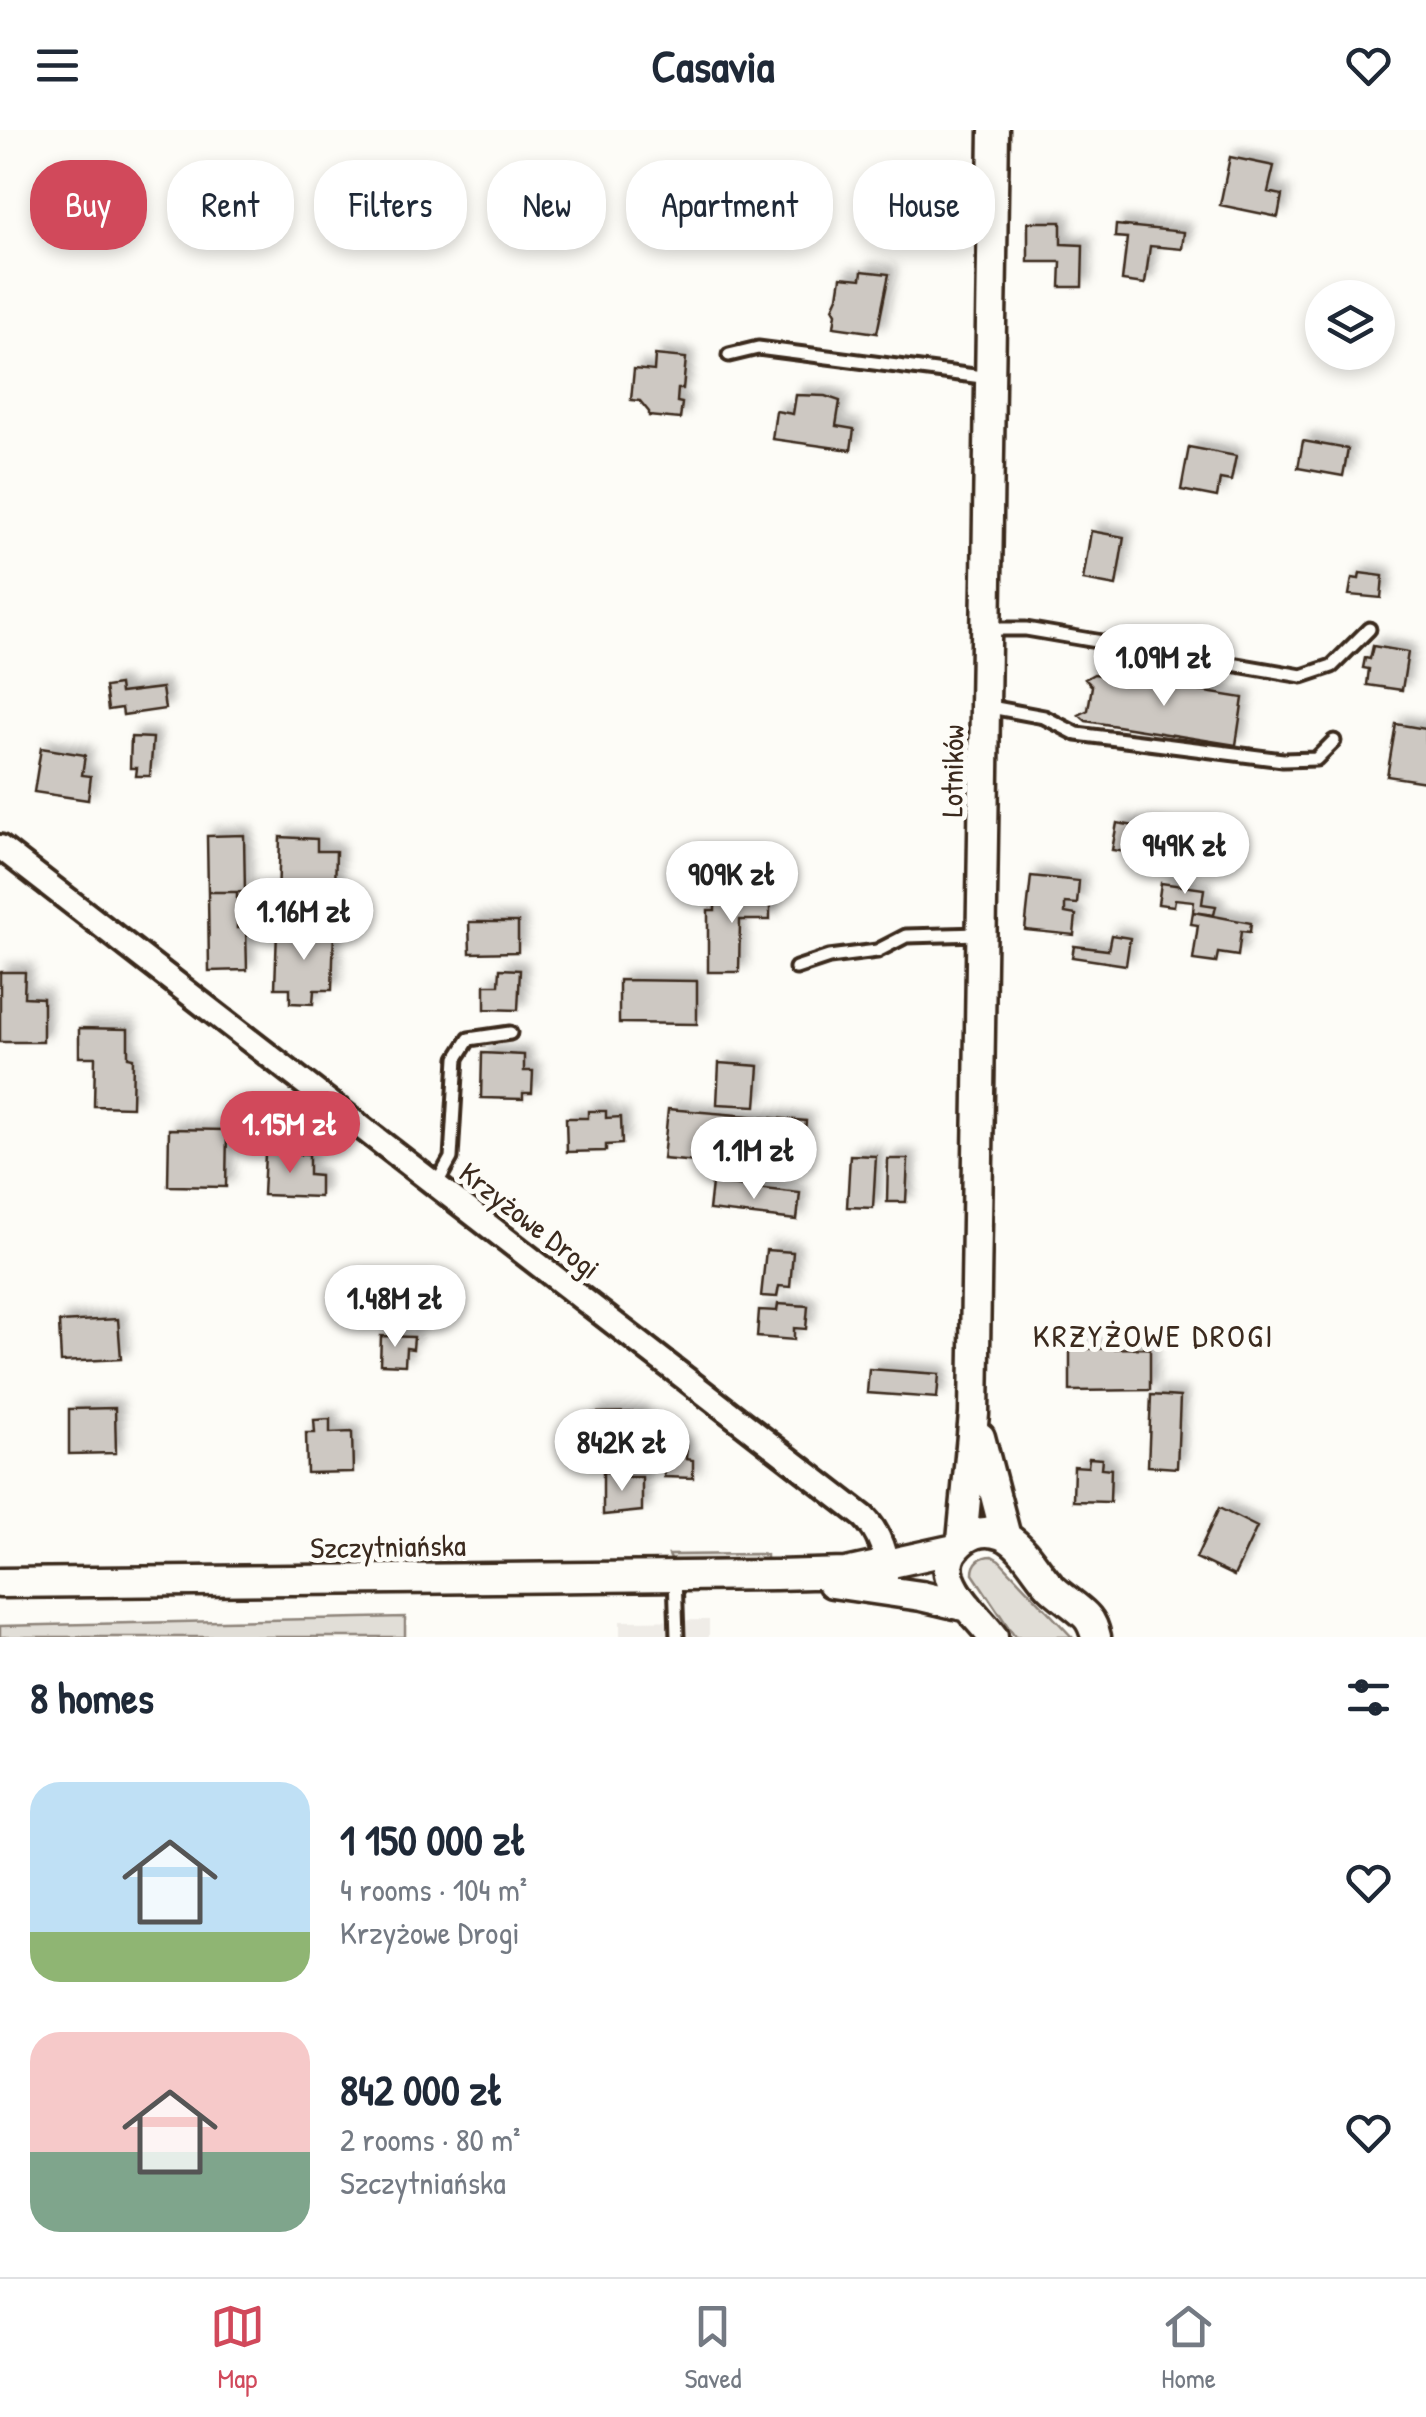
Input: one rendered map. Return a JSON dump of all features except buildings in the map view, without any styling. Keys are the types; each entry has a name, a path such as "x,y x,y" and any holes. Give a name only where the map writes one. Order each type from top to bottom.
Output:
{"street":[{"name":"Lotników","path":"968,1608 949,1577 959,1545 974,1414 994,130"},
{"name":"Krzyżowe Drogi","path":"0,847 864,1517 874,1528 886,1578"},
{"name":"Lotników","path":"974,1414 1006,1536"},
{"name":"Szczytniańska","path":"886,1578 980,1532 1006,1536"},
{"path":"1006,1536 1094,1630 1116,1637"},
{"name":"Szczytniańska","path":"0,1583 846,1572 886,1578 968,1608"},
{"path":"968,1608 993,1637"}],"lane":[{"path":"729,355 758,348 990,378"},
{"path":"986,630 1026,629 1302,676 1332,666 1369,629"},
{"path":"985,706 1044,717 1077,734 1283,760 1316,759 1334,740"},
{"path":"796,968 829,958 877,951 906,936 982,934"},
{"path":"436,1185 451,1158 456,1058 469,1039 510,1033"},
{"path":"676,1576 677,1637"}],"shaded area":[{"path":"669,1555 766,1555 766,1564 673,1564"},
{"path":"992,1556 1072,1637 1015,1637 973,1574 978,1560"},
{"path":"405,1617 405,1637 0,1637 0,1626"},
{"path":"709,1620 709,1637 620,1637 620,1621"}],"district":[{"name":"KRZYŻOWE DROGI","path":"1154,1335"}]}
